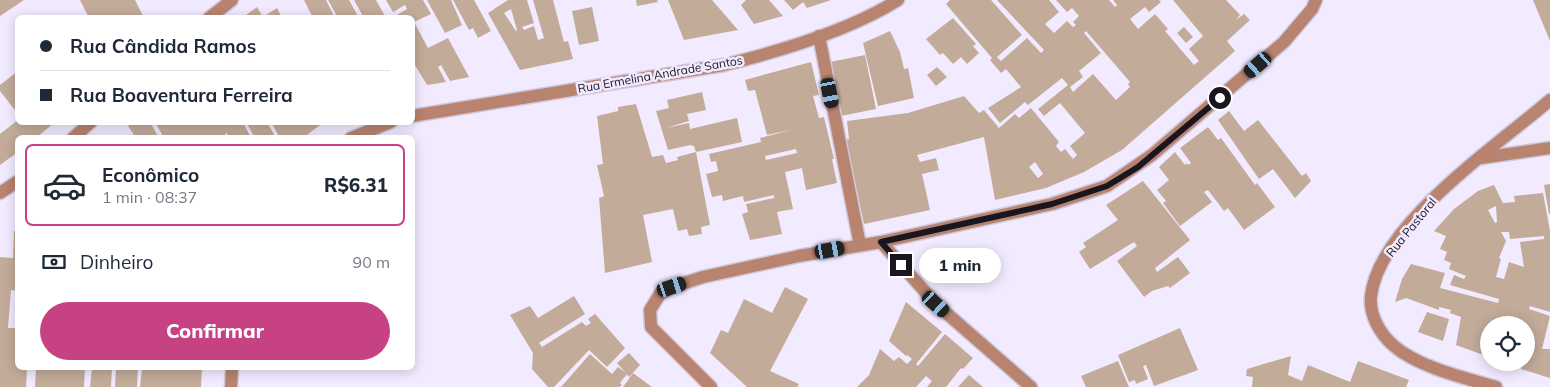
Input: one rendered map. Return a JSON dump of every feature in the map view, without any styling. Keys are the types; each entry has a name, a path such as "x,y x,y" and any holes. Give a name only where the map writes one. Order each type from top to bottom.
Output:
{"street":[{"path":"213,15 232,0"},
{"name":"Rua Ermelina Andrade Santos","path":"415,116 724,65 756,57 819,36 876,13 898,0"},
{"path":"711,387 650,327 650,310 660,294 672,287 703,277 881,242 1052,204 1107,186 1152,155 1284,42 1312,9 1316,0"},
{"path":"819,36 860,245"},
{"name":"Rua Pastoral","path":"1496,387 1414,358 1394,346 1382,332 1374,318 1371,308 1374,284 1390,250 1446,186 1550,100"},
{"path":"76,135 88,125"},
{"path":"358,135 384,125"},
{"path":"1481,158 1550,148"},
{"path":"0,192 15,183"},
{"path":"881,242 936,304 1031,387"},
{"path":"231,387 232,370"}],"building":[{"path":"0,0 24,0 0,16"},
{"path":"80,0 135,0 142,15 88,15"},
{"path":"304,0 326,0 334,15 312,15"},
{"path":"328,0 349,0 357,15 336,15"},
{"path":"354,0 376,0 384,15 362,15"},
{"path":"386,0 423,0 431,14 415,22 415,15 397,15 407,9 405,5 393,12"},
{"path":"427,0 451,0 462,25 445,33"},
{"path":"453,0 474,0 491,31 478,38 473,28 469,30"},
{"path":"508,0 527,0 534,23 522,27 524,30 534,26 538,40 544,38 533,0 553,0 564,42 568,41 573,59 520,70 488,13","holes":["511,9 517,30 504,13"]},
{"path":"636,0 657,0 658,2 637,6"},
{"path":"668,0 712,0 738,30 684,40"},
{"path":"746,0 769,0 783,16 754,24 741,5"},
{"path":"784,0 831,0 807,8 803,2 793,10"},
{"path":"950,0 991,0 1022,35 997,57 1001,61 1027,38 1041,53 1044,50 997,0 1049,0 1059,12 1045,24 1054,33 1067,21 1073,27 1076,25 1073,22 1079,16 1072,8 1067,12 1056,0 1109,0 1115,7 1117,5 1113,0 1159,0 1161,2 1149,12 1145,7 1130,19 1138,29 1155,14 1168,29 1165,31 1194,65 1199,61 1189,49 1203,36 1173,0 1226,0 1240,15 1236,20 1244,14 1250,20 1227,41 1235,51 1122,150 1084,172 1046,188 995,200 984,137 917,155 920,162 936,158 939,170 922,174 930,210 864,224 846,140 849,139 847,121 908,113 964,96 979,113 984,110 999,128 1015,114 1019,118 1031,108 1059,142 1056,146 1061,152 1065,149 1073,159 1077,155 1070,146 1085,133 1060,103 1044,116 1038,109 1068,85 1062,78 1028,105 1025,102 1000,123 988,108 1021,87 1006,69 1001,73 990,60 992,58 946,4","holes":["1086,31 1130,82 1128,84 1130,87 1116,100 1093,74 1073,92 1070,87 1083,77 1079,71 1101,53 1084,33","1035,162 1043,174 1038,178 1029,167"]},
{"path":"1533,0 1550,0 1550,41"},
{"path":"257,7 262,15 246,15"},
{"path":"592,7 599,41 579,45 572,11"},
{"path":"277,8 280,15 266,15"},
{"path":"953,18 976,44 973,46 979,53 967,64 961,57 953,64 943,53 940,55 926,39"},
{"path":"415,24 428,48 448,38 469,77 450,81 441,65 438,67 446,82 427,85 415,65"},
{"path":"1184,27 1193,37 1186,43 1177,33"},
{"path":"890,31 900,52 904,69 908,68 914,98 878,106 863,43"},
{"path":"865,55 876,109 841,116 830,62"},
{"path":"811,62 819,95 813,96 819,118 824,117 834,159 832,159 837,183 806,190 802,168 785,172 793,209 777,212 782,234 750,240 742,214 748,212 746,204 774,198 774,195 744,202 743,196 723,201 722,195 712,197 706,174 718,171 716,161 711,162 709,154 761,142 760,138 794,129 767,135 755,90 748,91 745,80","holes":["796,149 797,153 766,160 765,156"]},
{"path":"937,67 947,77 936,86 927,75"},
{"path":"15,73 15,110 0,91 0,85"},
{"path":"702,92 706,110 687,114 689,121 666,128 689,123 690,129 737,118 742,142 696,152 694,146 690,145 668,150 656,111 669,108 667,100"},
{"path":"636,104 652,157 663,155 666,163 678,160 677,157 696,152 710,225 701,227 702,234 689,236 687,229 678,231 673,209 643,215 652,262 605,273 599,198 604,196 597,165 603,164 597,116 618,111 618,107"},
{"path":"1229,111 1244,131 1258,120 1302,176 1306,173 1311,181 1295,198 1273,169 1259,179 1218,120"},
{"path":"15,122 15,125 51,125 40,135 15,135 15,154 0,165 0,134"},
{"path":"152,125 157,135 134,135 128,126"},
{"path":"157,125 244,125 250,135 228,135 227,133 225,135 162,135"},
{"path":"248,125 269,125 274,135 253,135"},
{"path":"273,125 320,125 307,135 278,135"},
{"path":"1208,127 1218,140 1221,138 1255,185 1257,183 1275,207 1244,230 1228,208 1224,211 1208,190 1204,192 1212,202 1180,226 1163,203 1166,201 1157,190 1169,180 1159,167 1175,152 1185,165 1191,163 1180,148"},
{"path":"1143,181 1190,240 1155,268 1157,272 1178,257 1190,273 1170,288 1168,286 1152,291 1144,297 1117,261 1137,246 1134,242 1090,269 1079,252 1086,247 1083,243 1118,220 1106,205"},
{"path":"1550,184 1550,214 1549,214 1544,185"},
{"path":"1494,185 1503,203 1515,202 1514,196 1543,193 1550,231 1550,312 1530,306 1529,309 1550,316 1542,349 1550,349 1550,378 1527,371 1535,371 1535,316 1480,316 1480,354 1456,345 1461,317 1450,313 1451,310 1439,307 1439,310 1406,298 1395,302 1402,279 1411,264 1445,273 1440,288 1498,303 1499,299 1450,285 1454,275 1464,279 1466,276 1449,269 1451,263 1444,260 1447,252 1440,249 1446,236 1434,231 1454,209 1478,191","holes":["1496,206 1497,222 1495,223 1488,210","1501,232 1509,232 1510,239 1544,236 1544,239 1520,242 1524,267 1509,262 1504,279 1496,277 1501,259 1499,258 1506,241"]},
{"path":"15,231 15,291 11,290 8,328 15,328 15,370 27,370 26,387 0,387 0,257 13,258"},
{"path":"785,287 808,299 770,371 799,384 797,387 747,387 710,353 721,330 728,333 744,299 772,313"},
{"path":"574,296 585,314 539,343 542,347 582,322 586,326 591,323 588,319 595,314 625,348 607,367 589,350 554,387 548,387 532,369 533,353 510,315 530,306 538,318"},
{"path":"906,302 942,332 916,364 918,366 945,334 973,358 963,369 961,368 946,387 927,387 932,381 926,376 916,387 857,387 869,375 880,349 894,361 899,357 907,364 912,359 889,341"},
{"path":"1427,312 1449,319 1443,341 1418,332"},
{"path":"1180,328 1198,370 1154,386 1146,365 1143,366 1148,379 1136,384 1135,380 1129,382 1118,355"},
{"path":"629,353 640,365 629,377 617,363"},
{"path":"590,354 612,374 618,367 627,374 620,383 622,385 619,387 561,387"},
{"path":"1291,356 1288,375 1302,381 1308,365 1350,382 1358,361 1409,380 1406,387 1252,387 1253,377 1246,376 1247,369"},
{"path":"1118,361 1129,387 1086,387 1081,376"},
{"path":"36,370 85,370 84,387 35,387"},
{"path":"92,370 112,370 111,387 90,387"},
{"path":"116,370 138,370 137,387 115,387"},
{"path":"142,370 202,370 201,387 140,387"},
{"path":"633,373 652,387 623,387"},
{"path":"969,375 983,387 958,387"}],"route":[{"path":"901,265 881,242 1052,204 1107,186 1138,167 1220,98"}]}
